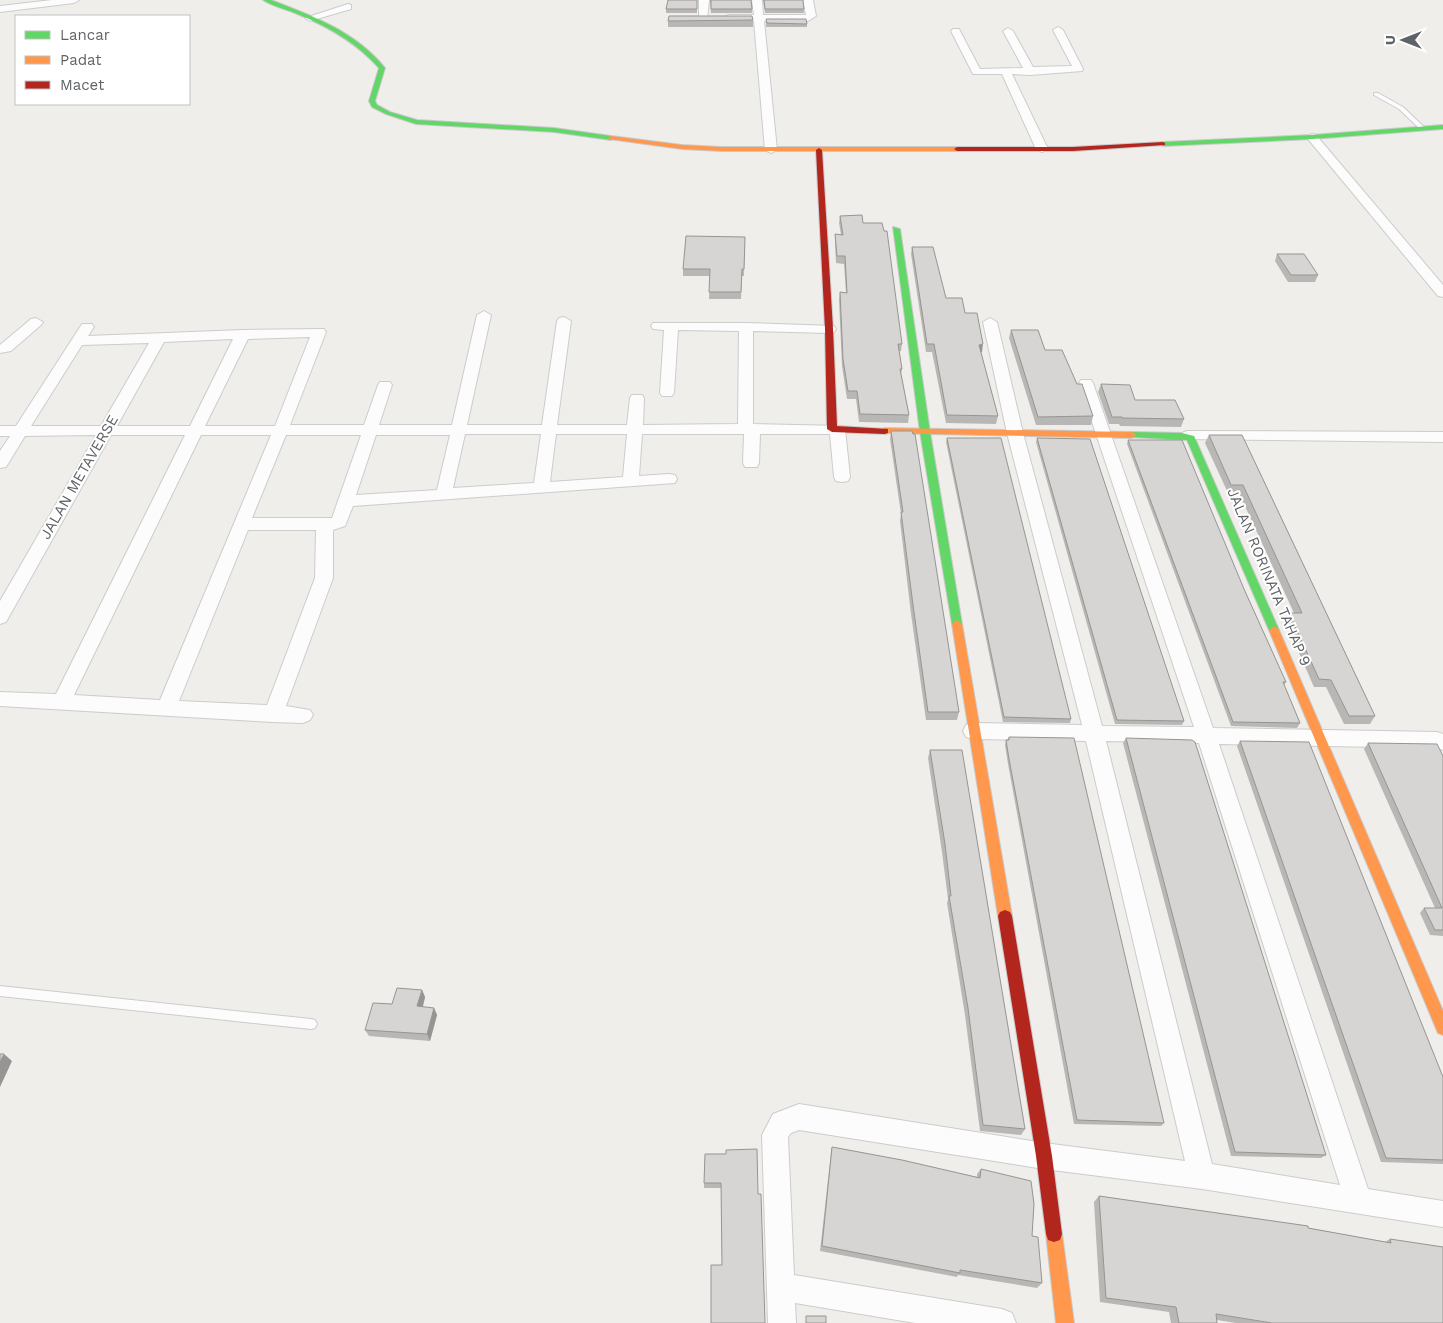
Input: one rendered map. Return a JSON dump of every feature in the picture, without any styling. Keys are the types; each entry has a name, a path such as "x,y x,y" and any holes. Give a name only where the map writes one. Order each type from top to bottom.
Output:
{"street":[{"path":"0,9 74,0"},
{"path":"266,0 330,28 378,60 382,68 372,101 374,106 388,113 416,122 554,130 682,147 771,150 1042,149 1312,136 1443,127"},
{"path":"704,0 708,18 808,18 811,16 808,0"},
{"path":"757,0 771,150"},
{"path":"310,18 350,4"},
{"path":"330,28 350,4"},
{"path":"956,31 975,71 1030,72 1078,69 1058,30"},
{"path":"1008,31 1030,72"},
{"path":"1006,72 1042,149"},
{"path":"1312,136 1443,293"},
{"path":"819,150 835,429 842,476"},
{"path":"896,229 925,432 1044,1156 1065,1323"},
{"path":"444,494 484,315"},
{"path":"0,349 6,348 36,322"},
{"path":"540,488 564,322"},
{"path":"990,322 1015,433 1094,733 1202,1176"},
{"path":"0,463 87,327"},
{"path":"667,393 665,327 829,329"},
{"path":"746,327 751,463"},
{"path":"79,341 319,332 166,708"},
{"path":"61,703 242,334"},
{"name":"JALAN METAVERSE","path":"0,617 159,338"},
{"path":"1086,383 1206,735 1360,1201"},
{"path":"242,524 324,524 339,522 348,501 385,385"},
{"path":"631,481 636,398"},
{"path":"0,431 835,429 1184,436 1443,437"},
{"name":"JALAN RORINATA TAHAP 9","path":"1184,436 1194,442 1322,738 1443,1028"},
{"path":"348,501 668,479"},
{"path":"273,714 324,578 324,524"},
{"path":"0,699 303,715"},
{"path":"973,730 1437,740 1443,742"},
{"path":"782,1323 775,1135 782,1123 799,1117 1044,1156 1202,1176 1443,1214"},
{"path":"781,1287 1002,1323"}],"lane":[{"path":"1376,94 1402,108 1422,128"},
{"path":"0,991 311,1024"}],"building":[{"path":"668,0 697,0 697,9 666,9"},
{"path":"711,0 751,0 752,9 711,9"},
{"path":"764,0 803,0 804,9 765,9"},
{"path":"669,16 752,16 753,20 668,21"},
{"path":"766,19 806,19 807,24 767,23"},
{"path":"862,215 863,223 882,223 884,231 887,231 902,344 898,344 902,369 900,369 909,415 860,414 857,391 848,391 843,359 840,292 847,293 845,256 837,256 835,234 843,235 840,216"},
{"path":"686,236 745,237 741,292 709,292 710,269 683,269"},
{"path":"912,247 933,247 946,298 962,298 965,313 977,313 983,344 979,345 998,416 947,415 934,344 927,344"},
{"path":"1277,254 1304,254 1318,275 1291,275"},
{"path":"1011,330 1038,330 1045,350 1062,350 1077,384 1082,384 1093,416 1038,417"},
{"path":"1101,384 1130,385 1135,400 1175,400 1184,419 1112,417"},
{"path":"891,431 912,431 915,434 959,712 928,712"},
{"path":"1209,435 1242,435 1375,716 1349,716 1331,680 1319,679 1289,613 1302,613 1243,485 1231,485"},
{"path":"947,438 1001,438 1071,719 1004,717"},
{"path":"1037,438 1090,439 1184,721 1117,720"},
{"path":"1128,440 1182,440 1244,589 1286,682 1283,682 1300,723 1233,722"},
{"path":"1009,737 1074,738 1164,1123 1077,1120 1009,759 1006,740 1009,740"},
{"path":"1126,738 1192,740 1195,742 1326,1155 1235,1152"},
{"path":"1240,741 1309,742 1443,1077 1443,1160 1386,1158"},
{"path":"1368,743 1437,744 1443,756 1443,930 1435,930 1424,908 1442,908"},
{"path":"930,750 962,750 1025,1129 983,1125 968,1008 949,896 951,896 945,844"},
{"path":"397,988 422,990 417,1006 434,1008 427,1034 365,1030 373,1003 392,1004"},
{"path":"0,1054 4,1054 0,1062"},
{"path":"832,1147 902,1160 980,1178 981,1169 1031,1181 1034,1204 1032,1236 1038,1237 1042,1283 960,1270 960,1273 822,1246"},
{"path":"757,1149 758,1194 761,1194 765,1323 711,1323 711,1265 722,1265 721,1183 704,1183 705,1154 726,1154 726,1150"},
{"path":"1099,1196 1308,1226 1308,1228 1391,1243 1390,1239 1443,1247 1443,1323 1272,1323 1216,1314 1217,1323 1179,1323 1176,1307 1106,1298"},
{"path":"806,1316 826,1316 826,1323 806,1323"}],"traffic: fast":[{"path":"266,0 329,27 359,44 371,55 382,68 372,101 374,106 388,113 416,122 554,130 611,138"},
{"path":"1163,144 1312,137 1443,127"},
{"path":"896,229 925,432 957,624"},
{"path":"1132,435 1182,436 1191,438 1274,630"}],"traffic: slow":[{"path":"611,138 682,147 721,149 957,149"},
{"path":"885,431 1132,435"},
{"path":"957,624 1005,916"},
{"path":"1274,630 1443,1028"},
{"path":"1054,1234 1065,1323"}],"traffic: jam":[{"path":"957,149 1073,149 1163,144"},
{"path":"819,150 829,329 832,429 885,431"},
{"path":"1005,916 1044,1156 1054,1234"}]}
